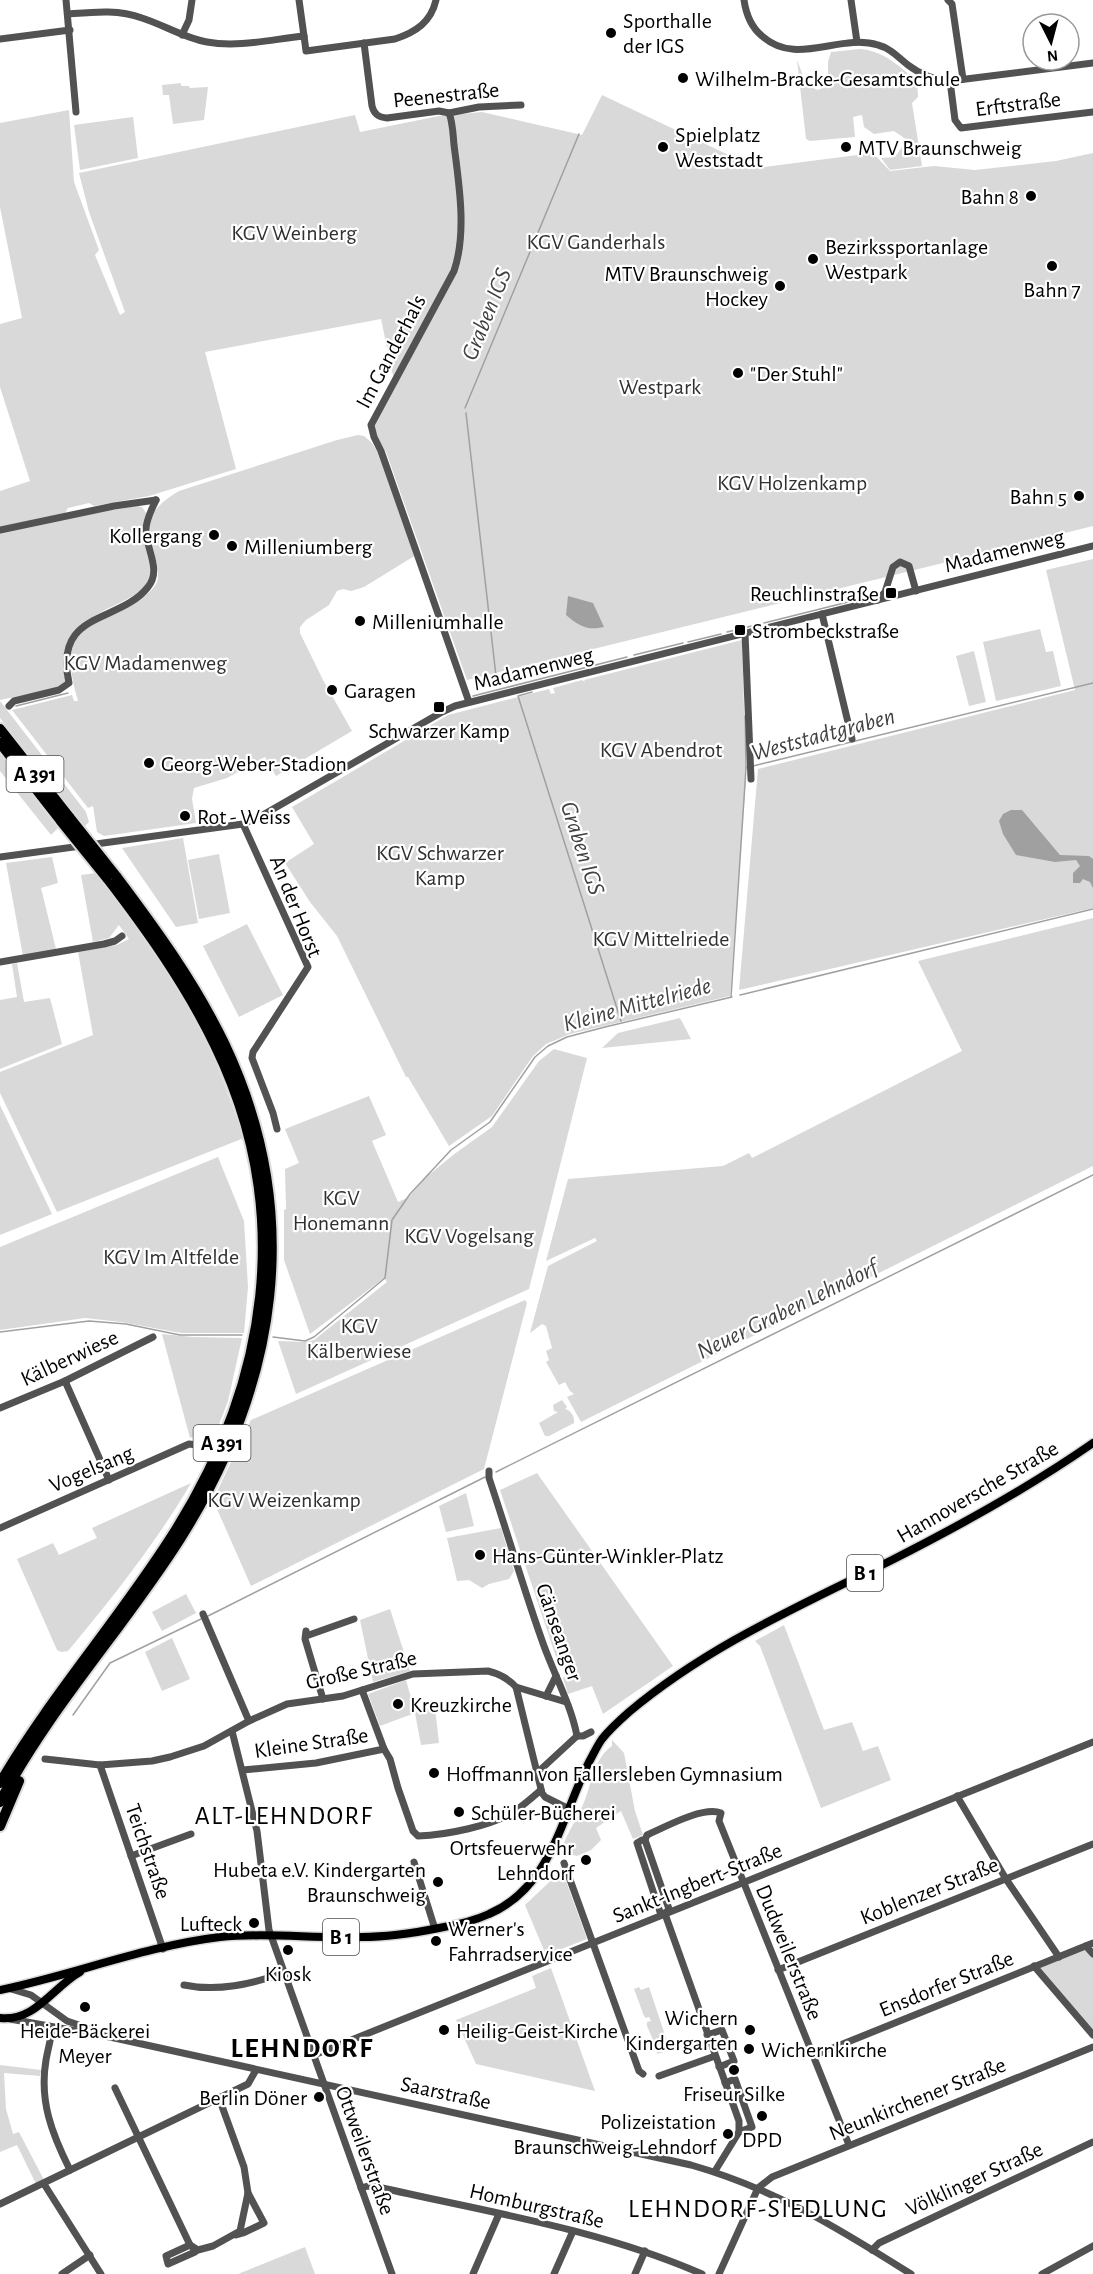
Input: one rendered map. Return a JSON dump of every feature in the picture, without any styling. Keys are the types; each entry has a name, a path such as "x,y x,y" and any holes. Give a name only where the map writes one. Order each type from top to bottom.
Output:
{"highway":[{"name":"A 391","path":"0,729 66,819 169,948 209,1013 235,1068 252,1130 272,1231 270,1296 262,1348 242,1416 216,1477 179,1540 136,1605 46,1728 0,1802"},
{"name":"A 391","path":"0,743 66,819"},
{"name":"A 391","path":"0,1784 34,1730 172,1536 213,1463 234,1413 253,1347 261,1295 263,1231 256,1149"},
{"path":"0,1826 21,1778 44,1737 46,1728"}],"main road":[{"name":"Hannoversche Straße","path":"5,1989 163,1948 217,1938 271,1936 361,1938 435,1929 489,1914 522,1893 534,1880 553,1850 579,1783 601,1740 626,1715 678,1675 747,1632 943,1532 1041,1476 1093,1443"},
{"name":"Hannoversche Straße","path":"2,2018 24,2014 42,2003 76,1974 100,1964"}],"street":[{"path":"66,0 76,112"},
{"path":"182,35 189,20 192,0"},
{"path":"300,0 306,51 395,39 414,32 426,22 436,0"},
{"path":"744,0 748,18 756,31 771,43 782,48 811,49 857,42 869,43 885,47 921,74 937,80 950,81 1093,63"},
{"path":"851,0 857,42"},
{"path":"948,0 952,4 963,79"},
{"path":"68,14 105,12 130,14 182,35 220,44 304,36"},
{"path":"0,39 70,30"},
{"name":"Peenestraße","path":"364,43 371,101 376,114 387,118 439,111 449,113 479,107 521,105"},
{"name":"Erftstraße","path":"950,81 955,120 961,128 1093,111"},
{"name":"Im Ganderhals","path":"449,113 458,170 460,217 458,257 454,270 371,425 469,702"},
{"path":"0,530 114,506 156,500 146,526 154,569 150,586 137,597 95,618 78,633 67,654 69,683 59,690 14,701 9,706"},
{"name":"Madamenweg","path":"0,857 243,824 261,816 447,709 1093,546"},
{"path":"878,600 885,592 892,567 900,562 909,566 916,591"},
{"path":"822,614 852,739"},
{"path":"745,633 751,778"},
{"name":"An der Horst","path":"243,824 308,967 253,1052 252,1058 277,1129"},
{"path":"0,962 104,944 122,936"},
{"name":"Kälberwiese","path":"0,1408 65,1381 153,1336"},
{"path":"65,1381 109,1480"},
{"name":"Vogelsang","path":"0,1528 189,1444 197,1445"},
{"name":"Gänseanger","path":"489,1471 489,1478 540,1634 572,1712 578,1736"},
{"path":"203,1614 249,1721"},
{"path":"323,1699 306,1634 354,1619"},
{"name":"Große Straße","path":"45,1759 100,1765 170,1757 204,1746 249,1721 287,1704 362,1690 413,1674 477,1671 498,1673 516,1687 566,1702"},
{"path":"546,1696 556,1676"},
{"path":"516,1687 544,1797 569,1809"},
{"path":"362,1690 390,1759 398,1788 416,1834 422,1836 447,1832 493,1821 515,1811 541,1790"},
{"name":"Ottweilerstraße","path":"232,1731 257,1831 271,1936 392,2274"},
{"path":"538,1772 578,1736 591,1732"},
{"name":"Sankt-Ingbert-Straße","path":"314,2055 1093,1742"},
{"name":"Kleine Straße","path":"243,1770 316,1763 384,1749"},
{"name":"Teichstraße","path":"100,1765 163,1948"},
{"path":"957,1797 1006,1879 1059,1956"},
{"name":"Dudweilerstraße","path":"665,1914 669,1909 645,1840 647,1834 702,1812 714,1810 721,1813 719,1821 849,2145"},
{"path":"132,1856 191,1834"},
{"name":"Koblenzer Straße","path":"778,1970 1093,1844"},
{"path":"414,1862 435,1929"},
{"path":"564,1863 639,2071 643,2074"},
{"path":"665,1914 739,2121 739,2132 715,2171"},
{"path":"1090,1945 1093,1954"},
{"name":"Ensdorfer Straße","path":"813,2056 1090,1945"},
{"path":"1034,1966 1093,2035"},
{"path":"184,1985 201,1989 241,1985 284,1973"},
{"name":"Saarstraße","path":"5,1989 26,1993 61,2018 110,2037"},
{"name":"Saarstraße","path":"2,2018 110,2037 630,2150 715,2171 770,2192 796,2205 872,2250"},
{"name":"Saarstraße","path":"70,2031 82,2027"},
{"path":"52,2028 45,2067 44,2102 56,2143 70,2170"},
{"path":"707,2035 722,2030 734,2061 719,2067"},
{"name":"Neunkirchener Straße","path":"758,2188 779,2173 1093,2047"},
{"path":"659,2076 715,2056"},
{"path":"0,2204 248,2084 256,2070"},
{"path":"725,2083 735,2079 752,2127 739,2132"},
{"path":"115,2088 192,2246 202,2249 243,2234 264,2223 248,2193"},
{"path":"219,2098 247,2176 248,2193 243,2221 236,2235"},
{"name":"Völklinger Straße","path":"872,2250 879,2243 1093,2142"},
{"path":"44,2184 101,2274"},
{"name":"Homburgstraße","path":"361,2188 378,2187 573,2231 645,2251 702,2274"},
{"path":"719,2274 758,2188"},
{"path":"473,2274 499,2214"},
{"path":"554,2274 573,2231"},
{"path":"1042,2274 1093,2246"},
{"path":"872,2250 911,2274"},
{"path":"635,2274 645,2251"},
{"path":"62,2274 90,2255"}],"green space":[{"path":"860,49 884,56 917,81 918,97 912,103 922,166 890,170 881,158 895,157 907,140 894,131 874,134 864,127 862,115 853,117 855,137 810,141 806,139 797,60 807,86 818,90 828,85 828,62 831,52"},
{"path":"181,83 181,86 190,88 208,87 204,120 173,124 169,95 163,95 162,85"},
{"name":"Westpark","path":"602,95 756,168 873,153 890,171 934,166 975,170 1056,161 1093,153 1093,526 467,680 386,452 374,432 374,425 397,384 393,376 381,319 205,352 236,469 149,496 94,506 89,503 68,508 65,513 0,527 0,491 30,481 0,387 0,324 22,318 0,207 0,123 69,110 74,182 99,250 95,255 120,315 125,312 89,212 79,173 355,115 360,132 439,116 482,112 582,135"},
{"path":"133,117 138,158 80,170 74,125"},
{"name":"KGV Madamenweg","path":"358,435 364,436 371,442 381,457 416,555 364,587 351,591 343,589 337,591 329,605 306,620 300,627 300,633 323,680 352,731 276,776 265,757 227,778 194,788 192,799 196,823 104,836 97,832 93,806 88,808 12,710 72,695 74,701 78,701 71,662 72,649 77,638 85,630 142,598 156,584 158,573 150,523 153,515 166,500 179,491"},
{"path":"142,507 146,513 151,578 139,591 93,617 80,630 68,645 67,682 54,689 0,700 0,533 79,515"},
{"path":"1093,559 1093,908 739,990 758,769 1075,690 1046,570"},
{"path":"1040,629 1046,652 1053,651 1061,686 996,701 983,642"},
{"path":"742,640 746,779 730,996 570,1034 546,1044 533,1056 492,1116 449,1146 406,1077 337,936 310,902 285,863 314,844 292,807 448,715 549,689 551,694 555,693 553,688 582,680 585,682 584,680"},
{"path":"974,651 986,702 969,706 956,656"},
{"path":"0,701 86,812 89,822 84,827 0,718"},
{"path":"0,754 58,828 51,835 0,771"},
{"path":"183,838 198,923 176,927 122,848"},
{"path":"219,854 230,913 199,919 188,860"},
{"path":"52,857 58,883 41,888 56,949 23,956 6,863"},
{"path":"96,873 158,958 186,1002 215,1060 244,1138 57,1212 0,1093 0,1072 93,1035 78,952 117,945 129,939 119,925 109,938 93,942 81,875"},
{"path":"1093,918 1093,1166 581,1422 567,1397 574,1394 565,1382 559,1385 546,1362 549,1360 546,1351 552,1348 546,1326 542,1324 530,1333 548,1266 597,1241 595,1238 546,1261 568,1179 723,1166 749,1153 752,1158 962,1051 918,961"},
{"path":"247,924 283,995 239,1017 203,946"},
{"path":"17,963 24,1002 50,998 62,1044 0,1069 0,1000 17,997 12,964"},
{"path":"680,1018 691,1039 602,1048 618,1033"},
{"path":"554,1049 587,1058 529,1289 296,1394 278,1341 314,1340 387,1282 384,1278 310,1334 284,1260 285,1169 299,1163 285,1129 369,1096 386,1135 372,1141 398,1202 409,1197 429,1173 492,1127 539,1061"},
{"path":"0,1105 52,1214 0,1235"},
{"name":"KGV Im Altfelde","path":"218,1157 244,1221 248,1287 244,1333 181,1333 85,1318 0,1330 0,1247"},
{"name":"KGV Weizenkamp","path":"525,1300 527,1303 484,1469 251,1586 213,1500 251,1420"},
{"name":"KGV Kälberwiese","path":"162,1334 242,1338 228,1401 218,1427 190,1438"},
{"path":"562,1400 567,1407 565,1409 572,1414 574,1423 545,1436 539,1423 558,1412 554,1411 553,1405"},
{"path":"537,1473 673,1666 603,1714 592,1686 568,1694 563,1678 576,1673 570,1656 557,1660 500,1490"},
{"path":"191,1483 148,1549 101,1611 68,1651 57,1650 17,1559 53,1543 59,1555 97,1538 92,1528"},
{"path":"466,1493 474,1526 446,1532 439,1506"},
{"name":"Hans-Günter-Winkler-Platz","path":"501,1528 514,1571 509,1579 482,1588 469,1580 457,1581 447,1538"},
{"path":"186,1594 196,1613 162,1631 152,1612"},
{"path":"390,1609 410,1671 373,1682 360,1620"},
{"path":"784,1625 824,1730 852,1722 863,1751 878,1746 891,1780 821,1808 760,1646 755,1641"},
{"path":"172,1638 190,1679 162,1691 145,1652"},
{"path":"406,1680 415,1712 435,1707 439,1743 421,1745 415,1713 380,1726 368,1694"},
{"path":"612,1740 624,1753 635,1811 643,1835 633,1839 621,1811 596,1828 601,1840 591,1850 577,1856 566,1853 562,1847 583,1805 595,1768 605,1752 612,1746"},
{"path":"562,1870 587,1939 546,1955 525,1905"},
{"path":"1086,1946 1093,1954 1093,2035 1034,1966"},
{"path":"551,1968 595,2091 476,2064 456,2020 536,1988 532,1976"},
{"path":"639,1987 641,1990 649,1987 670,2050 657,2054 647,2026 647,2022 651,2021 649,2017 644,2016 634,1989"},
{"path":"0,2065 41,2070 40,2076 4,2073 6,2109 13,2134 19,2132 44,2180 36,2184 17,2145 0,2152"},
{"path":"305,2247 315,2274 238,2274"}],"shaded area":[{"path":"568,596 593,603 604,627 584,627 566,615"},
{"path":"1011,810 1022,810 1060,855 1089,856 1093,859 1093,888 1090,882 1083,879 1080,883 1073,883 1073,873 1080,866 1076,860 1055,862 1016,855 1003,834 999,821 1003,814"}],"waterway":[{"name":"Graben IGS","path":"465,408 579,134"},
{"name":"Graben IGS","path":"466,413 496,676"},
{"path":"764,623 872,596"},
{"path":"727,632 756,625"},
{"path":"688,642 721,634"},
{"path":"634,655 683,643"},
{"path":"473,696 627,657"},
{"name":"Weststadtgraben","path":"753,766 1093,683"},
{"name":"Graben IGS","path":"532,692 518,696 621,1021"},
{"path":"16,706 68,693"},
{"path":"745,716 746,768"},
{"name":"Weststadtgraben","path":"731,997 746,768 748,767"},
{"name":"Kleine Mittelriede","path":"740,995 1093,909"},
{"name":"Kleine Mittelriede","path":"273,1337 305,1341 314,1337 385,1278 392,1220 410,1194 451,1150 490,1122 535,1057 548,1046 567,1037 732,997"},
{"name":"Neuer Graben Lehndorf","path":"496,1472 1093,1175"},
{"name":"Kleine Mittelriede","path":"0,1332 89,1321 126,1324 180,1335 242,1335"},
{"name":"Neuer Graben Lehndorf","path":"208,1616 485,1477"},
{"name":"Neuer Graben Lehndorf","path":"73,1715 110,1663 201,1619"}],"place":[{"name":"Sporthalle der IGS","path":"611,33"},
{"name":"Wilhelm-Bracke-Gesamtschule","path":"683,78"},
{"name":"Spielplatz Weststadt","path":"663,147"},
{"name":"MTV Braunschweig","path":"846,147"},
{"name":"Bahn 8","path":"1031,196"},
{"name":"Bezirkssportanlage Westpark","path":"813,259"},
{"name":"Bahn 7","path":"1052,266"},
{"name":"MTV Braunschweig Hockey","path":"780,286"},
{"name":"\"Der Stuhl\"","path":"738,373"},
{"name":"Bahn 5","path":"1079,496"},
{"name":"Kollergang","path":"214,535"},
{"name":"Milleniumberg","path":"232,546"},
{"name":"Reuchlinstraße","path":"891,593"},
{"name":"Milleniumhalle","path":"360,621"},
{"name":"Strombeckstraße","path":"740,630"},
{"name":"Garagen","path":"332,690"},
{"name":"Schwarzer Kamp","path":"439,707"},
{"name":"Georg-Weber-Stadion","path":"149,763"},
{"name":"Rot - Weiss","path":"185,816"},
{"name":"Hans-Günter-Winkler-Platz","path":"480,1555"},
{"name":"Kreuzkirche","path":"398,1704"},
{"name":"Hoffmann von Fallersleben Gymnasium","path":"434,1773"},
{"name":"Schüler-Bücherei","path":"459,1812"},
{"name":"Ortsfeuerwehr Lehndorf","path":"586,1860"},
{"name":"Hubeta e.V. Kindergarten Braunschweig","path":"438,1882"},
{"name":"Lufteck","path":"254,1923"},
{"name":"Werner's Fahrradservice","path":"436,1941"},
{"name":"Kiosk","path":"288,1950"},
{"name":"Heide-Bäckerei Meyer","path":"85,2007"},
{"name":"Heilig-Geist-Kirche","path":"444,2030"},
{"name":"Wichern Kindergarten","path":"750,2030"},
{"name":"Wichernkirche","path":"749,2049"},
{"name":"Friseur Silke","path":"734,2070"},
{"name":"Berlin Döner","path":"319,2097"},
{"name":"DPD","path":"762,2116"},
{"name":"Polizeistation Braunschweig-Lehndorf","path":"728,2134"}],"district":[{"name":"ALT-LEHNDORF","path":"284,1815"},
{"name":"LEHNDORF","path":"302,2047"},
{"name":"LEHNDORF-SIEDLUNG","path":"758,2208"}],"park label":[{"name":"KGV Weinberg","path":"294,232"},
{"name":"KGV Ganderhals","path":"596,241"},
{"name":"KGV Holzenkamp","path":"792,482"},
{"name":"KGV Abendrot","path":"661,749"},
{"name":"KGV Schwarzer Kamp","path":"440,864"},
{"name":"KGV Mittelriede","path":"661,938"},
{"name":"KGV Honemann","path":"341,1210"},
{"name":"KGV Vogelsang","path":"469,1235"}]}
